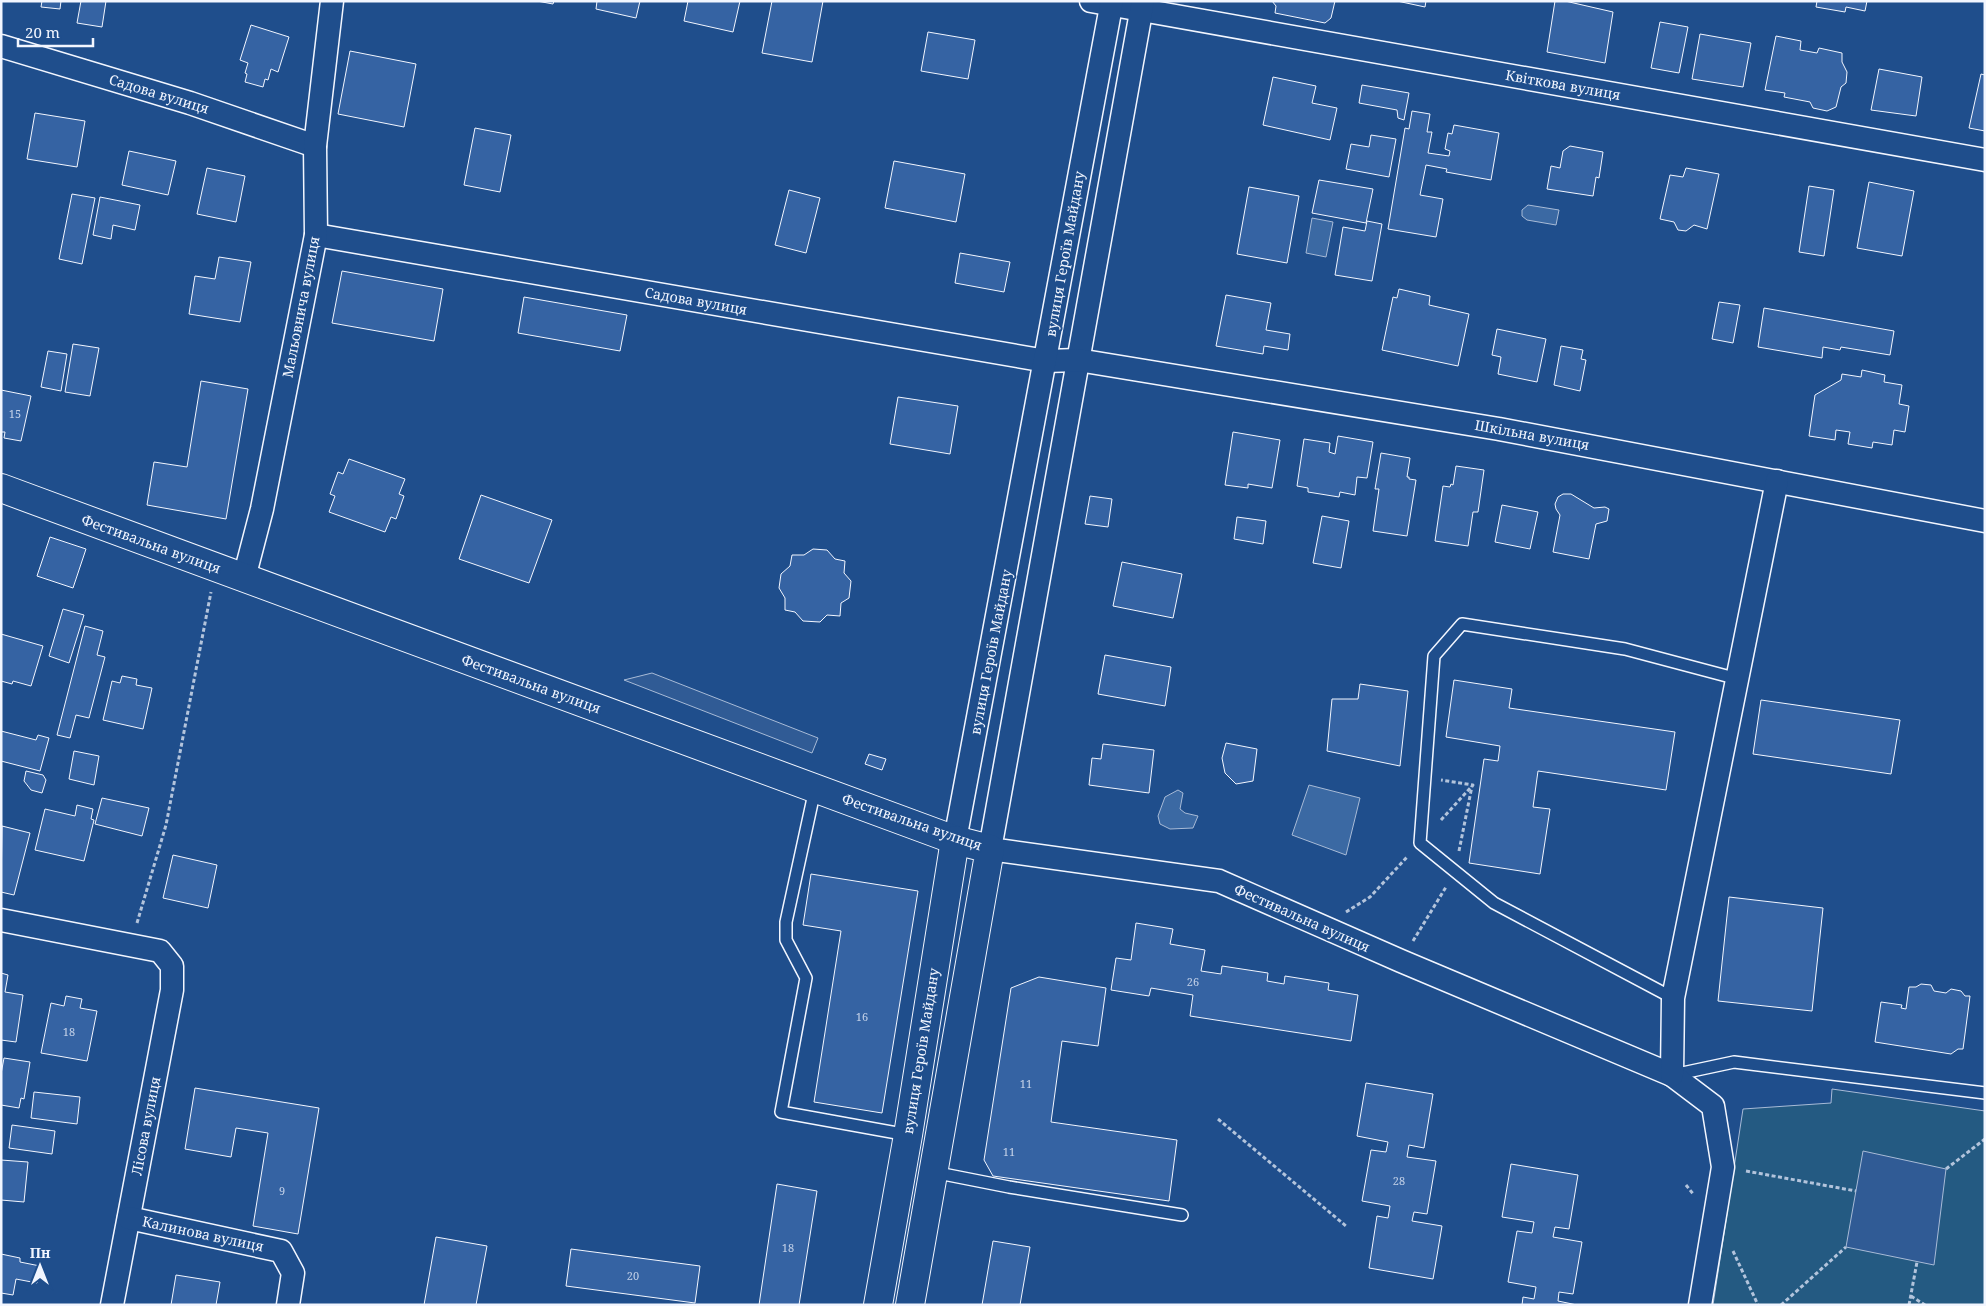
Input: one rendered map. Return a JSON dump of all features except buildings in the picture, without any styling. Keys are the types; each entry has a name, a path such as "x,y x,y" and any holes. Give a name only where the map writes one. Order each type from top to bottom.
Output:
{"street":[{"name":"Мальовнича вулиця","path":"244,578 262,509 316,235 315,146 332,1"},
{"name":"Квіткова вулиця","path":"1105,2 1142,6 1985,160"},
{"name":"вулиця Героїв Майдану","path":"878,1305 956,840 1046,361 1105,2"},
{"path":"910,1305 1142,6"},
{"name":"Садова вулиця","path":"1,46 190,103 315,146"},
{"name":"Садова вулиця","path":"316,235 1046,361 1078,360"},
{"name":"Шкільна вулиця","path":"1078,360 1499,429 1985,521"},
{"path":"1672,1075 1673,998 1777,481"},
{"name":"Фестивальна вулиця","path":"1,488 956,840 990,849 1219,881 1401,961 1672,1075 1713,1106 1723,1167 1700,1305"},
{"path":"1,920 130,945"},
{"name":"Лісова вулиця","path":"112,1305 172,990 172,966 160,950 130,945"},
{"name":"Калинова вулиця","path":"128,1218 281,1251 293,1272 288,1305"}],"lane":[{"path":"1673,998 1494,903 1420,843 1434,656 1462,624 1625,649 1738,679"},
{"path":"815,788 786,922 786,940 806,978 780,1112 908,1135"},
{"path":"1672,1075 1734,1062 1985,1093"},
{"path":"933,1172 1009,1187 1182,1215"}],"path":[{"path":"130,945 166,825 211,591 219,569"},
{"path":"1218,1119 1346,1226"},
{"path":"1946,1169 1985,1139"},
{"path":"1723,1167 1856,1191"},
{"path":"1781,1305 1846,1247"},
{"path":"1910,1305 1917,1262"},
{"path":"1911,1296 1925,1305"}],"shaded area":[{"path":"1528,205 1559,210 1556,225 1527,220 1522,216 1522,210"},
{"path":"1312,218 1333,222 1326,257 1306,253"},
{"path":"652,673 818,738 812,753 624,680"},
{"path":"1309,785 1360,798 1346,855 1292,835"},
{"path":"1178,790 1183,793 1180,809 1185,813 1198,816 1193,828 1170,829 1160,824 1158,816 1165,797"},
{"path":"1832,1089 1985,1111 1985,1305 1713,1305 1743,1109 1831,1103"},
{"path":"1863,1151 1946,1169 1934,1265 1846,1247"}]}
